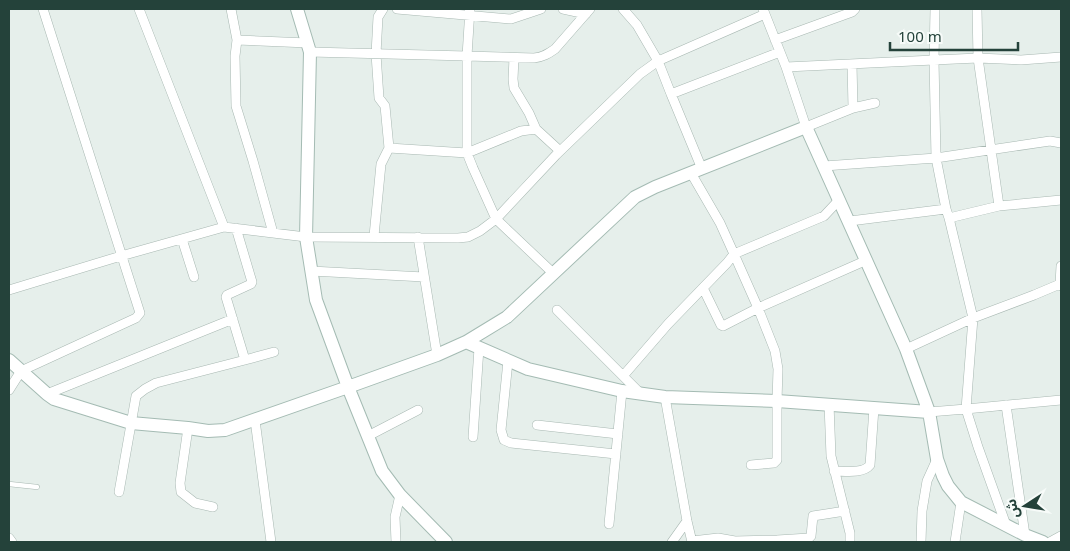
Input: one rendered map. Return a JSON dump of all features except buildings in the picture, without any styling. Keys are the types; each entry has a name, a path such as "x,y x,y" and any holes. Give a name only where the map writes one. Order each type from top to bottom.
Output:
{"street":[{"path":"9,390 21,371 136,318 140,314 43,9"},
{"path":"139,9 224,227"},
{"path":"231,9 237,40 235,56 236,106 273,232"},
{"path":"298,9 309,47 306,237 316,300 382,471 400,495 446,542"},
{"path":"374,236 381,164 388,148 385,106 379,98 376,54 378,17 382,9"},
{"path":"397,9 470,12 510,19 541,9"},
{"path":"563,9 588,11"},
{"path":"623,9 637,25 658,61 697,171 775,351 778,368 777,460 774,463 751,465"},
{"path":"775,40 852,12 855,9"},
{"path":"935,9 936,158 946,209 973,318 966,409 1006,525"},
{"path":"977,9 978,58 999,206"},
{"path":"237,40 376,54 534,58 542,57 555,49 588,11"},
{"path":"470,12 467,56 467,152 496,219 554,274"},
{"path":"9,290 224,227 306,237 468,237 496,219 560,151 640,74 658,61 764,12 786,67 806,127 906,348 928,412 937,459 948,486 961,502 1027,538 1043,542"},
{"path":"671,94 780,52"},
{"path":"514,58 514,88 536,128 560,151"},
{"path":"786,67 978,58 1021,60 1061,58"},
{"path":"852,64 853,108"},
{"path":"9,360 54,399 131,423 208,431 225,430 437,355 466,342 507,317 635,197 853,108 875,102"},
{"path":"388,148 467,152 536,128"},
{"path":"824,166 936,158 1050,141 1061,142"},
{"path":"623,376 668,324 734,254 824,216 839,200"},
{"path":"949,218 999,206 1061,200"},
{"path":"850,221 946,209"},
{"path":"236,228 252,282 227,295 227,300 245,360"},
{"path":"418,237 437,355"},
{"path":"182,238 194,277"},
{"path":"703,288 722,326 867,260"},
{"path":"906,348 973,318 1061,284 1061,266"},
{"path":"311,271 424,277"},
{"path":"557,310 641,394"},
{"path":"47,394 233,319"},
{"path":"466,342 528,369 622,391 665,397 777,401 928,412 1061,400"},
{"path":"473,437 479,348"},
{"path":"119,492 136,396 156,383 274,352"},
{"path":"508,361 502,430 504,440 511,443 616,454"},
{"path":"609,524 622,391"},
{"path":"665,397 692,542 718,538 735,541 809,538 811,536 813,516 845,511"},
{"path":"829,404 831,456 850,533 850,542"},
{"path":"1006,405 1027,538"},
{"path":"834,471 865,470 870,465 874,408"},
{"path":"368,436 418,410"},
{"path":"254,420 271,542"},
{"path":"537,425 618,434"},
{"path":"188,428 180,483 181,492 195,503 213,507"},
{"path":"921,542 922,511 927,481 937,459"},
{"path":"396,542 395,517 400,495"},
{"path":"956,542 961,502"},
{"path":"672,542 687,521"},
{"path":"1050,542 1061,536"}],"lane":[{"path":"9,484 37,487"}]}
